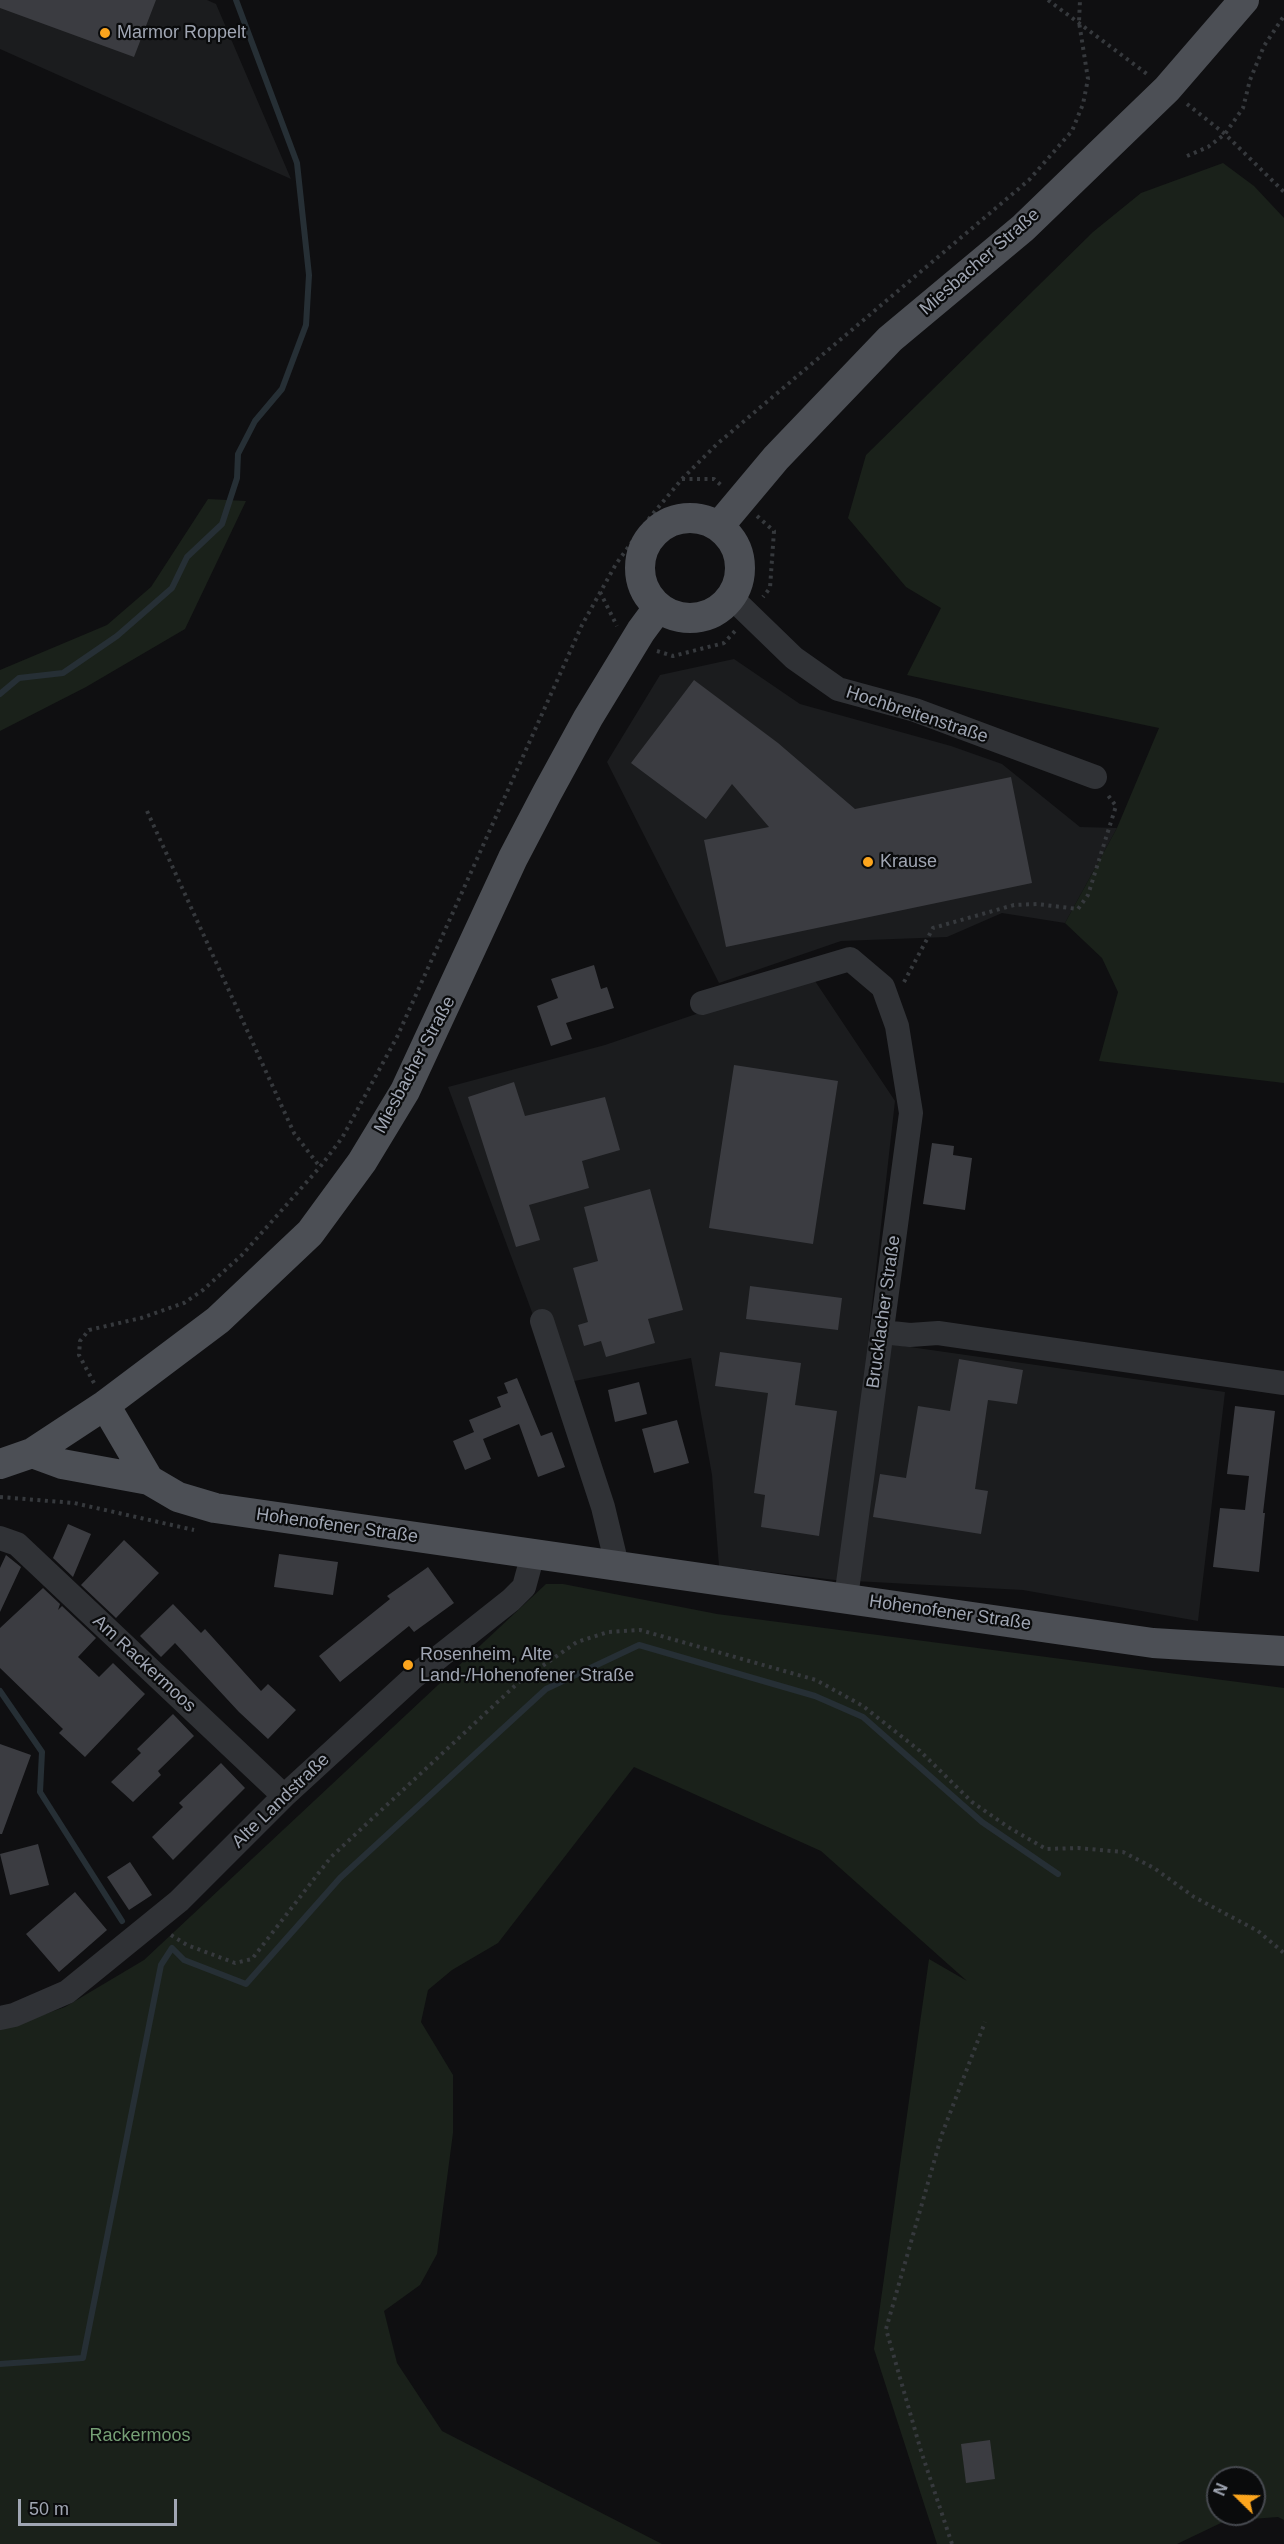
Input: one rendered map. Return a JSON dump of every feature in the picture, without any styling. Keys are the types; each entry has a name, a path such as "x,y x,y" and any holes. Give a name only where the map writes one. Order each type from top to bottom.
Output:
{"main road":[{"name":"Miesbacher Straße","path":"719,526 776,458 890,339 1023,228 1167,89 1244,0"},
{"path":"686,517 704,519 719,526 730,538 738,552 740,567 738,583 731,597 719,609 705,616 688,618 672,616 658,608 643,587 639,561 645,545 655,531 669,521 686,517"},
{"name":"Miesbacher Straße","path":"0,1464 32,1454 105,1405 218,1320 310,1233 362,1162 405,1091 513,858 547,793 634,643 658,608"},
{"name":"Hohenofener Straße","path":"105,1405 149,1480 178,1497 216,1508 1153,1643 1284,1651"},
{"path":"32,1454 62,1464 149,1480"}],"street":[{"name":"Hochbreitenstraße","path":"731,597 794,658 838,689 915,710 1095,777"},
{"name":"Brucklacher Straße","path":"702,1003 850,959 883,987 897,1026 910,1113 846,1599"},
{"path":"542,1321 603,1507 617,1565"},
{"path":"882,1332 910,1335 938,1333 1284,1383"},
{"name":"Am Rackermoos","path":"0,1538 17,1544 284,1796"},
{"name":"Alte Landstraße","path":"0,2018 14,2015 67,1992 178,1901 284,1796 415,1676 511,1600 524,1587 533,1554"}],"path":[{"path":"1048,0 1225,134 1284,192"},
{"path":"1079,22 1080,0"},
{"path":"1187,156 1208,147 1225,134 1243,108 1250,80 1264,46 1284,16"},
{"path":"682,479 714,478 740,502"},
{"path":"600,592 613,622 634,643"},
{"path":"903,984 933,928 1014,905 1037,904 1078,909 1088,896 1116,806 1095,777"},
{"path":"147,811 294,1133 320,1167"},
{"path":"0,1497 74,1503"},
{"path":"155,1921 166,1932 188,1945 235,1963 252,1959 331,1857 519,1682 577,1642 608,1632 640,1630 816,1680 863,1706 920,1751 972,1802 1008,1827 1046,1849 1078,1848 1123,1852 1154,1868 1194,1897 1258,1931 1284,1953"},
{"path":"952,2544 921,2451 886,2329 942,2134 986,2022"}],"shaded area":[{"path":"0,0 207,0 216,4 291,179 0,49"},
{"path":"734,659 800,704 951,746 1002,764 1080,827 1117,828 1065,923 1002,913 947,937 841,941 719,983 607,762 660,675"},
{"path":"811,975 895,1101 868,1341 1225,1392 1198,1621 1023,1590 835,1580 719,1566 712,1475 691,1358 554,1385 542,1339 448,1087 605,1045"}],"green space":[{"path":"1223,163 1254,186 1284,218 1284,1083 1099,1061 1118,992 1102,958 1065,923 1117,828 1159,728 907,675 941,608 906,587 848,518 866,455 1093,232 1141,193"},
{"path":"208,499 246,501 185,629 86,687 0,731 0,670 107,625 151,587"},
{"name":"Rackermoos","path":"546,1584 563,1584 717,1614 1284,1688 1284,2520 1278,2517 1266,2518 1266,2466 1206,2466 1206,2526 1215,2526 1177,2544 937,2544 874,2349 929,1959 967,1981 821,1851 634,1767 498,1943 452,1970 428,1990 421,2022 453,2075 453,2133 437,2254 420,2285 384,2311 397,2363 442,2431 662,2544 0,2544 0,2030 65,2007 144,1960"}],"building":[{"name":"Marmor Roppelt","path":"0,0 156,0 134,57 0,8"},
{"name":"Krause","path":"694,680 778,743 855,809 1011,777 1032,883 726,947 704,840 769,827 732,784 706,819 631,763"},
{"path":"594,965 601,989 607,987 614,1008 566,1023 572,1039 551,1046 537,1006 558,998 551,979"},
{"path":"734,1065 838,1081 813,1244 709,1228"},
{"path":"514,1082 525,1116 605,1097 620,1150 582,1161 589,1188 529,1205 540,1240 516,1247 468,1097"},
{"path":"932,1143 954,1146 953,1155 972,1158 965,1210 923,1204"},
{"path":"650,1189 683,1310 648,1319 655,1343 606,1357 601,1341 584,1346 578,1325 588,1322 573,1268 598,1261 584,1207"},
{"path":"750,1286 842,1298 838,1330 746,1319"},
{"path":"720,1352 801,1363 795,1405 837,1411 819,1536 761,1527 765,1495 754,1493 768,1393 715,1386"},
{"path":"959,1359 1023,1370 1017,1404 988,1400 975,1489 988,1491 981,1534 873,1517 880,1474 906,1478 918,1406 950,1411"},
{"path":"517,1378 541,1436 552,1432 565,1467 538,1477 519,1424 483,1439 491,1459 465,1470 453,1441 474,1432 469,1420 501,1407 497,1397 508,1393 504,1383"},
{"path":"639,1382 647,1414 615,1422 608,1390"},
{"path":"1235,1406 1275,1411 1263,1513 1265,1513 1259,1572 1213,1567 1220,1508 1245,1510 1249,1476 1227,1474"},
{"path":"677,1420 689,1463 654,1473 642,1429"},
{"path":"68,1524 91,1534 73,1577 53,1558"},
{"path":"124,1540 159,1573 116,1618 81,1585"},
{"path":"279,1554 338,1562 333,1595 274,1587"},
{"path":"6,1555 21,1567 0,1612 0,1568"},
{"path":"428,1567 454,1603 414,1632 409,1626 340,1682 319,1656 390,1599 387,1596"},
{"path":"43,1588 60,1604 58,1610 62,1606 96,1638 78,1657 99,1677 113,1663 145,1694 85,1757 59,1733 63,1729 0,1668 0,1628"},
{"path":"173,1604 201,1633 205,1629 261,1691 268,1684 296,1710 268,1739 239,1712 175,1643 161,1657 140,1636"},
{"path":"173,1714 194,1736 158,1771 161,1775 133,1802 111,1782 141,1753 137,1749"},
{"path":"0,1744 31,1755 2,1834 0,1834"},
{"path":"221,1763 245,1788 173,1860 152,1837 183,1807 179,1803"},
{"path":"38,1844 49,1885 10,1895 0,1854"},
{"path":"130,1862 152,1895 129,1910 107,1877"},
{"path":"75,1892 107,1930 59,1972 26,1934"},
{"path":"990,2440 995,2479 966,2483 961,2444"}],"waterway":[{"path":"0,694 19,678 63,673 117,636 172,588 187,557 222,524 237,478 238,454 255,421 282,389 306,325 309,275 297,163 236,0"},
{"path":"0,2364 83,2358 161,1965 172,1948 184,1960 246,1984 340,1878 546,1689 639,1645 815,1696 863,1717 982,1822 1058,1874"},
{"path":"0,1691 42,1752 40,1792 122,1921"}],"place":[{"name":"Marmor Roppelt","path":"105,33"},
{"name":"Krause","path":"868,862"},
{"name":"Rosenheim, Alte Land-/Hohenofener Straße","path":"408,1665"}]}
